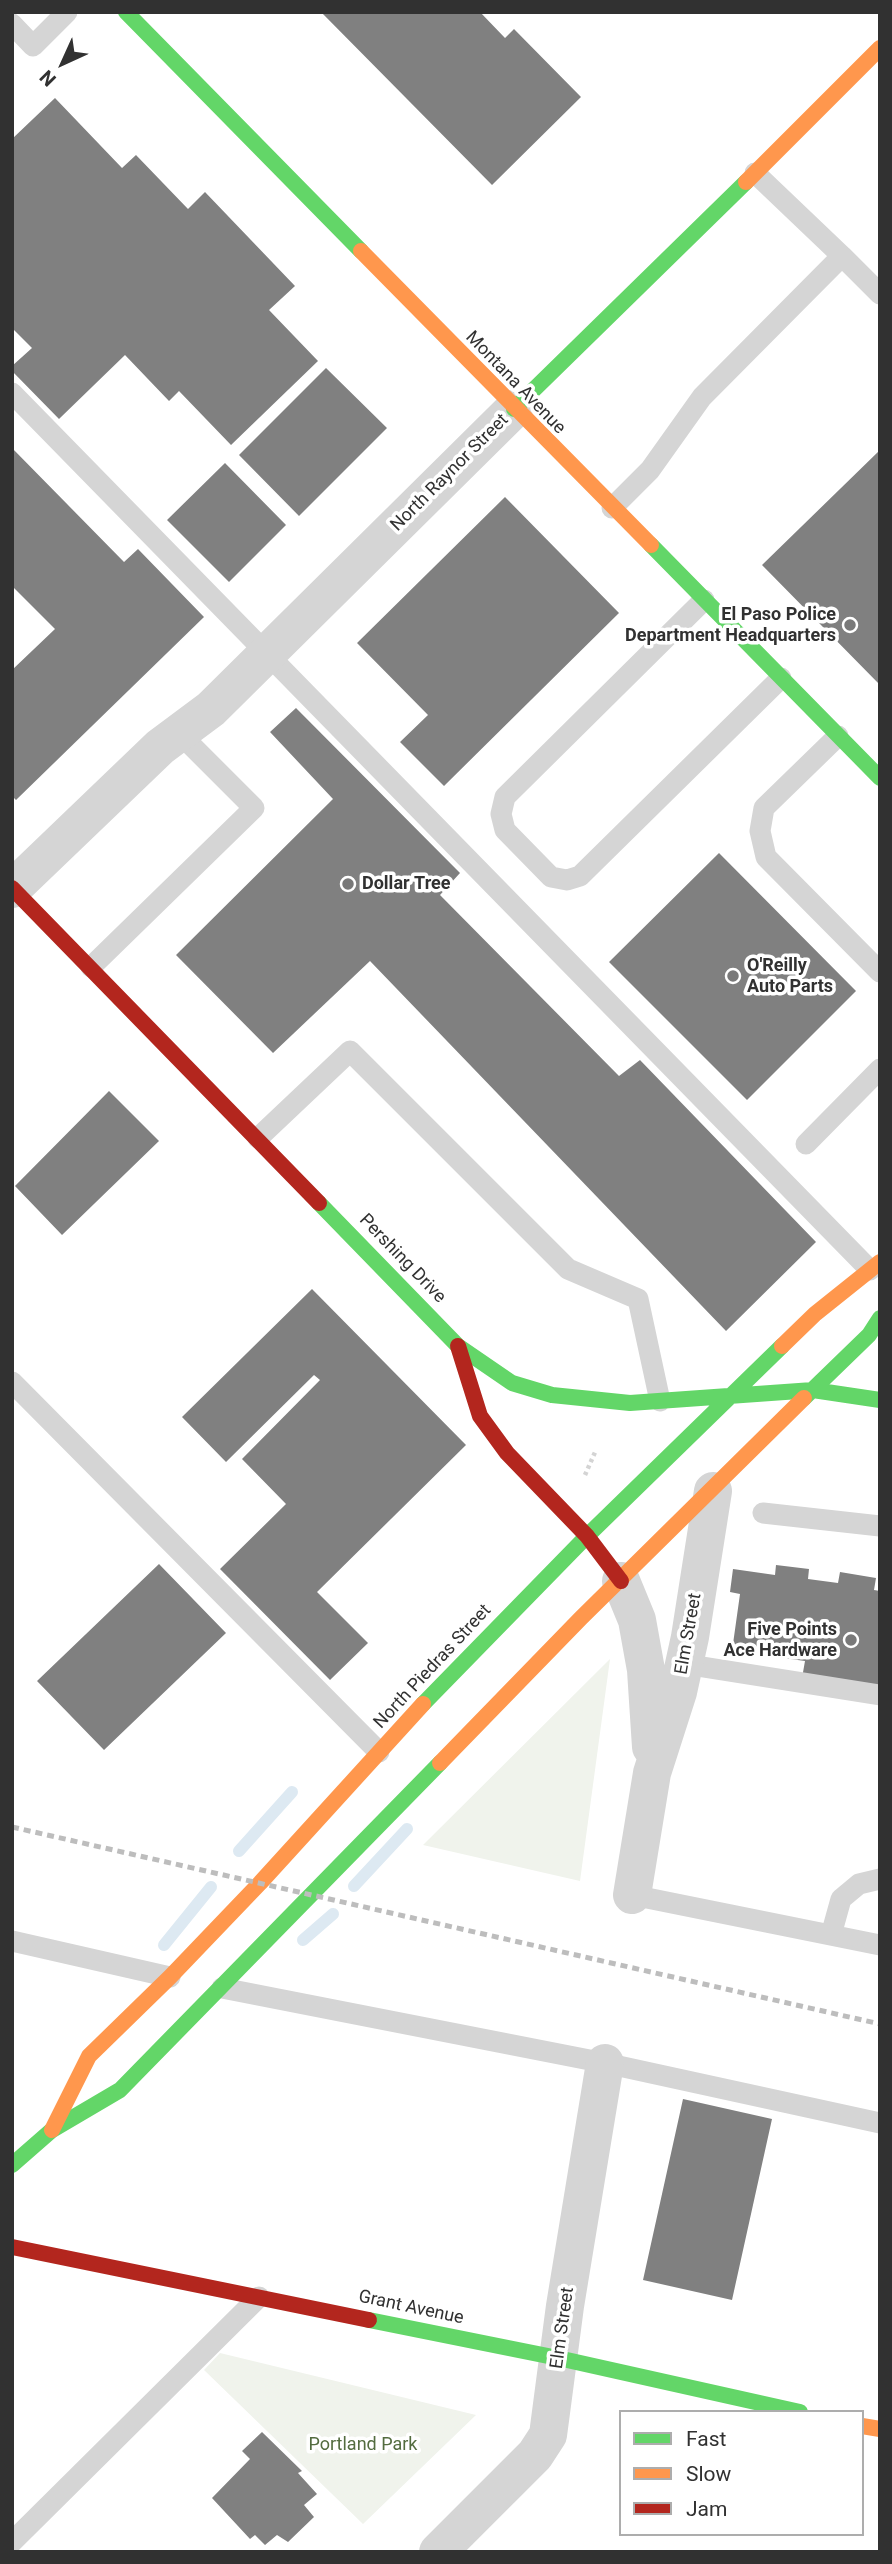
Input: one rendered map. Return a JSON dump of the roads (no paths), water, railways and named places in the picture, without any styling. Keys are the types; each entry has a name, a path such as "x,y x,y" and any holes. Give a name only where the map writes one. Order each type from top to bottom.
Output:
{"main road":[{"name":"Montana Avenue","path":"125,12 880,778"},
{"name":"North Raynor Street","path":"514,409 880,48"},
{"name":"Pershing Drive","path":"12,888 458,1346 512,1383 552,1395 630,1403 813,1390 880,1400"},
{"name":"North Piedras Street","path":"52,2130 89,2056 260,1883 448,1677 587,1536 815,1314 875,1266"},
{"name":"North Piedras Street","path":"12,2165 52,2130 120,2090 222,1989 310,1894 869,1335 880,1318"},
{"name":"Elm Street","path":"458,1346 480,1416 507,1453 587,1536 621,1581"},
{"name":"Grant Avenue","path":"12,2247 558,2358 791,2410"}],"street":[{"name":"North Raynor Street","path":"12,888 160,747 211,709 514,409"},
{"name":"Elm Street","path":"632,1895 653,1773 684,1664 713,1491"},
{"name":"Elm Street","path":"621,1581 637,1620 646,1670 653,1773"},
{"name":"Elm Street","path":"454,2546 535,2455 548,2435 605,2063"}],"lane":[{"path":"12,24 33,46 67,12"},
{"path":"755,173 880,294"},
{"path":"612,508 650,470 702,397 842,256"},
{"path":"12,393 875,1266"},
{"path":"704,600 505,797 501,814 505,830 551,877 566,880 580,876 781,678"},
{"path":"91,967 254,808 180,734"},
{"path":"838,736 764,808 760,831 766,857 880,972"},
{"path":"258,1138 350,1051 568,1269 638,1299 660,1401"},
{"path":"806,1144 880,1069"},
{"path":"12,1382 379,1752"},
{"path":"763,1513 880,1526"},
{"path":"684,1664 880,1695"},
{"path":"831,1935 841,1899 859,1884 880,1879"},
{"path":"632,1895 880,1945"},
{"path":"12,1941 170,1977"},
{"path":"222,1989 605,2063 880,2123"},
{"path":"12,2542 259,2297"}],"waterway":[{"path":"239,1851 292,1792"},
{"path":"354,1886 407,1829"},
{"path":"164,1945 211,1887"},
{"path":"303,1940 333,1914"}],"railway":[{"path":"12,1827 880,2024"}],"place":[{"name":"El Paso Police Department Headquarters","path":"850,625"},
{"name":"Dollar Tree","path":"348,884"},
{"name":"O'Reilly Auto Parts","path":"733,976"},
{"name":"Five Points Ace Hardware","path":"851,1640"}],"park label":[{"name":"Portland Park","path":"363,2445"}]}
